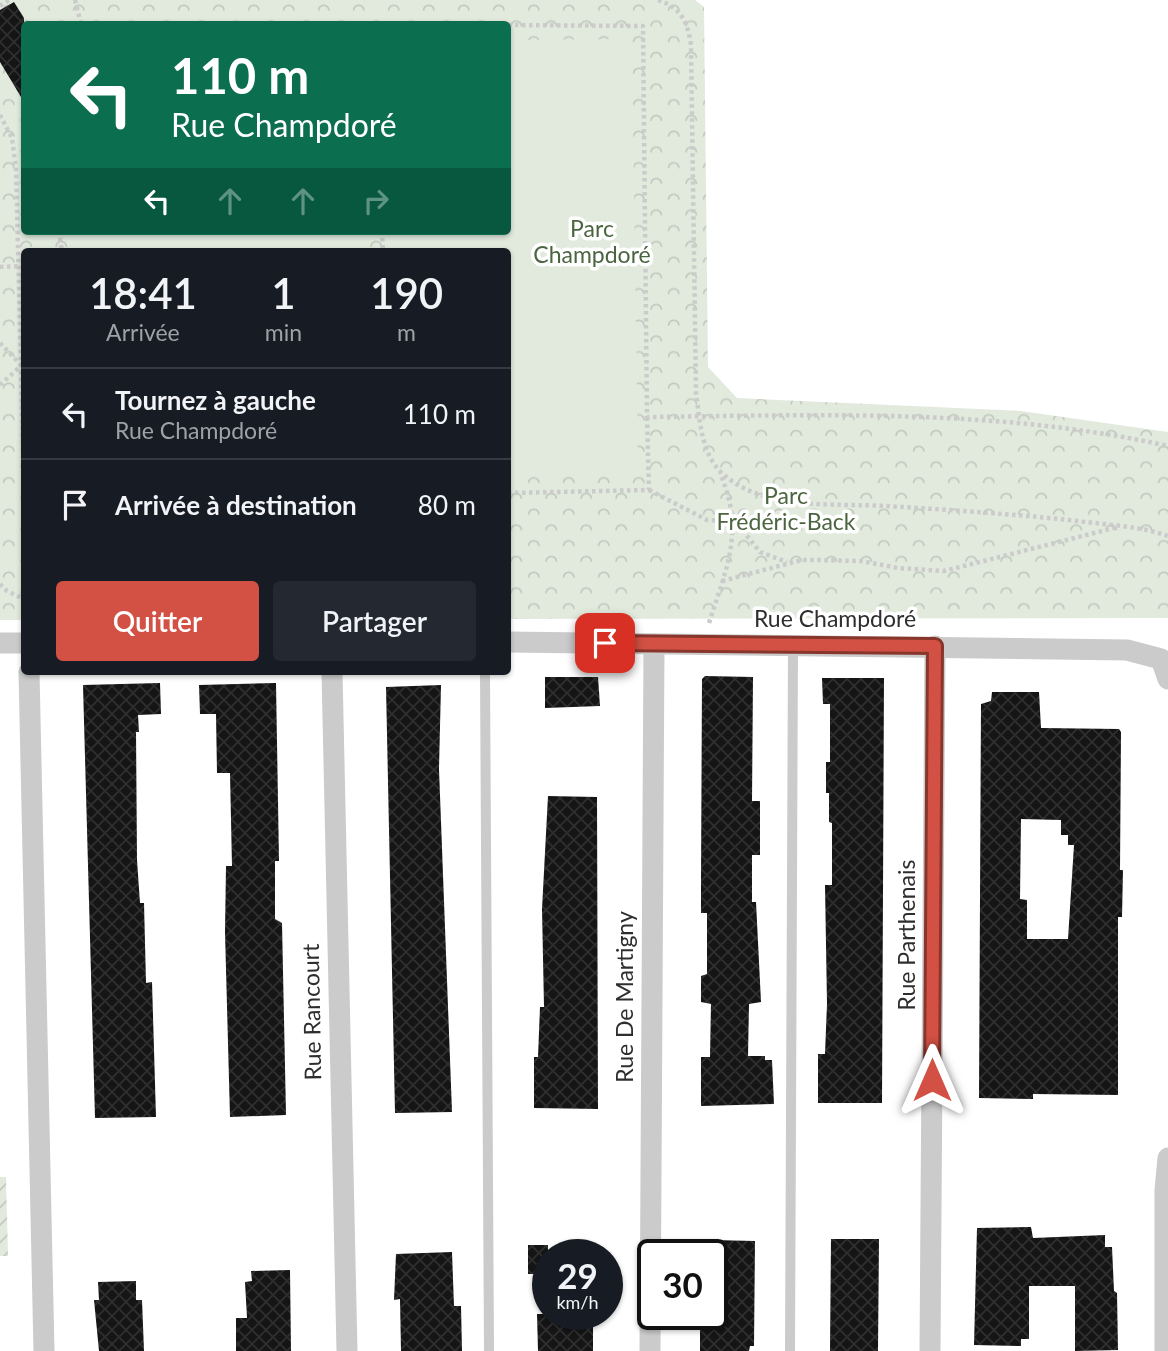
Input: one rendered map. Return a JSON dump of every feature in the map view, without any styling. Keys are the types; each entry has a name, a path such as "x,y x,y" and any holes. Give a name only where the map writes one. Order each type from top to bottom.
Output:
{"street":[{"name":"Rue Champdoré","path":"511,642 1127,650 1164,669"},
{"path":"0,643 21,643"},
{"name":"Rue De Martigny","path":"650,1351 654,644"},
{"name":"Rue Parthenais","path":"930,1351 935,646"},
{"path":"29,675 44,1351"},
{"name":"Rue Rancourt","path":"332,675 347,1351"},
{"path":"1165,1351 1165,1190 1168,1158"}],"lane":[{"path":"790,1351 793,645"},
{"path":"485,675 489,1351"}],"path":[{"path":"0,6 9,0"},
{"path":"75,0 80,21"},
{"path":"658,0 677,8 684,18 691,45 695,175 693,263 699,416 708,453 720,472 735,521 760,552 774,560 791,563 861,561 898,568 944,571 1123,526"},
{"path":"511,24 643,26 649,489"},
{"path":"0,116 6,127 16,169 21,267 0,267"},
{"path":"0,131 6,127"},
{"path":"16,169 21,172"},
{"path":"0,343 21,362"},
{"path":"0,385 21,366"},
{"path":"647,417 937,417 1031,423 1168,446"},
{"path":"720,472 754,492 788,500 1009,514 1123,526 1168,536"},
{"path":"511,493 649,489 707,520 735,521"},
{"path":"702,645 722,581 735,521"},
{"path":"722,581 791,563"},
{"path":"0,584 21,597"}],"green space":[{"path":"0,0 695,0 704,7 708,367 737,398 1021,411 1168,432 1168,618 511,619 511,248 21,248 21,620 0,620"},
{"name":"Parc Champdoré","path":"632,39 638,470 511,471 511,248 383,248 382,235 511,235 511,40"},
{"path":"83,235 363,235 364,248 84,248"},
{"path":"0,1177 6,1177 8,1256 0,1256"}],"building":[{"path":"14,2 24,18 24,21 21,21 21,97 0,62 0,10"},
{"path":"705,676 753,677 752,801 760,801 760,855 752,855 752,902 756,902 761,1002 749,1004 748,1056 765,1056 765,1060 772,1060 774,1104 701,1106 701,1057 710,1057 711,1004 701,1002 701,976 707,974 707,913 701,913 702,679"},
{"path":"545,677 598,677 600,706 545,708"},
{"path":"822,678 884,678 882,1103 818,1103 818,1054 825,1054 827,1004 825,885 832,885 832,823 829,822 829,793 826,793 826,762 830,762 830,704 823,704"},
{"path":"160,683 161,714 138,715 139,732 136,732 137,860 140,903 144,903 146,983 152,982 156,1117 95,1118 83,685"},
{"path":"276,683 279,861 275,861 275,919 282,923 286,1115 230,1117 225,932 226,866 232,866 230,773 217,773 216,714 200,714 199,685"},
{"path":"441,685 439,769 452,1112 395,1113 386,687"},
{"path":"992,692 1039,692 1041,728 1119,729 1121,732 1120,870 1123,870 1122,917 1118,917 1118,1095 1033,1094 1033,1099 979,1098 981,704 991,701","holes":["1021,819 1061,820 1061,835 1068,835 1068,845 1074,845 1068,939 1027,939 1027,900 1020,899"]},
{"path":"548,796 597,797 598,1109 534,1108 534,1057 538,1057 540,1007 544,1007 542,909"},
{"path":"1031,1227 1033,1238 1105,1235 1105,1247 1112,1247 1114,1291 1117,1293 1118,1350 1075,1351 1075,1286 1029,1286 1029,1339 1021,1339 1021,1346 974,1345 977,1228"},
{"path":"831,1239 879,1239 878,1351 830,1351"},
{"path":"728,1240 755,1241 754,1346 750,1346 749,1351 700,1351 700,1330 728,1330"},
{"path":"528,1245 532,1245 532,1274 528,1274"},
{"path":"452,1252 454,1306 461,1306 462,1351 401,1351 400,1299 394,1300 396,1254"},
{"path":"290,1270 291,1351 236,1351 236,1318 247,1318 245,1282 252,1281 251,1271"},
{"path":"136,1281 136,1300 142,1300 144,1351 99,1351 94,1300 99,1300 98,1282"},
{"path":"537,1330 593,1330 593,1351 538,1351"}],"route":[{"path":"605,643 935,646 932,1080"}],"park label":[{"name":"Parc Frédéric-Back","path":"786,509"}]}
